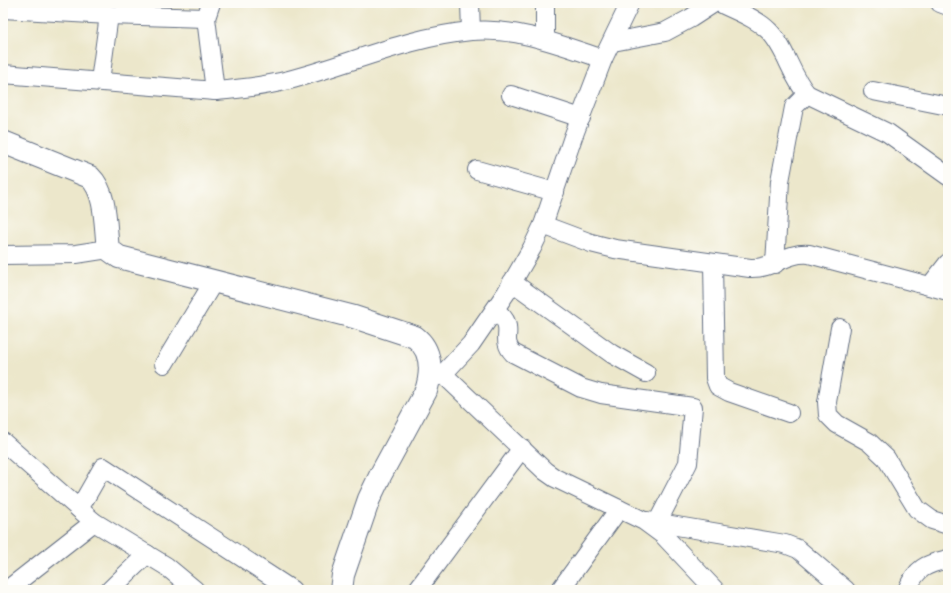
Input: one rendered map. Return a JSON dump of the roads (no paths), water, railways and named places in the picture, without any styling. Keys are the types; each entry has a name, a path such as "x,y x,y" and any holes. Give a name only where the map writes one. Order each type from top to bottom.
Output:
{"street":[{"path":"470,3 471,31"},
{"path":"545,3 545,40"},
{"path":"341,590 343,575 370,499 381,474 421,402 437,377 471,344 495,310 543,225 603,59 613,42 630,3"},
{"path":"613,42 665,32 714,3"},
{"path":"720,3 759,23 769,31 776,41 798,84 807,94 888,133 948,176"},
{"path":"940,3 948,6"},
{"path":"3,9 109,16 208,11 214,91"},
{"path":"100,81 109,16"},
{"path":"3,74 214,91 248,88 289,80 412,41 471,31 515,33 545,40 603,59"},
{"path":"872,92 948,106"},
{"path":"776,264 780,181 794,107 807,94"},
{"path":"511,95 581,118"},
{"path":"3,142 90,177 96,183 101,194 108,249"},
{"path":"477,170 555,192"},
{"path":"543,225 591,243 713,263 762,268 776,264 792,255 809,254 948,291"},
{"path":"3,255 76,254 108,249 119,257 354,317 415,337 423,343 437,377 522,448 555,478 650,522 785,544 798,549 846,590"},
{"path":"713,263 715,378 718,386 729,392 789,413"},
{"path":"930,286 948,263"},
{"path":"164,364 214,281"},
{"path":"512,282 606,350 646,372"},
{"path":"495,310 506,322 508,330 506,339 507,348 513,353 581,388 601,394 693,407 688,463 650,522"},
{"path":"840,328 827,402 828,415 837,424 869,442 886,458 917,509 932,520 948,525"},
{"path":"3,442 94,522 166,566 194,590"},
{"path":"417,590 522,448"},
{"path":"79,509 102,467 292,590"},
{"path":"560,590 620,509"},
{"path":"7,590 94,522"},
{"path":"650,522 715,590"},
{"path":"110,590 147,554"},
{"path":"907,590 916,574 922,568 932,562 948,559"}]}
